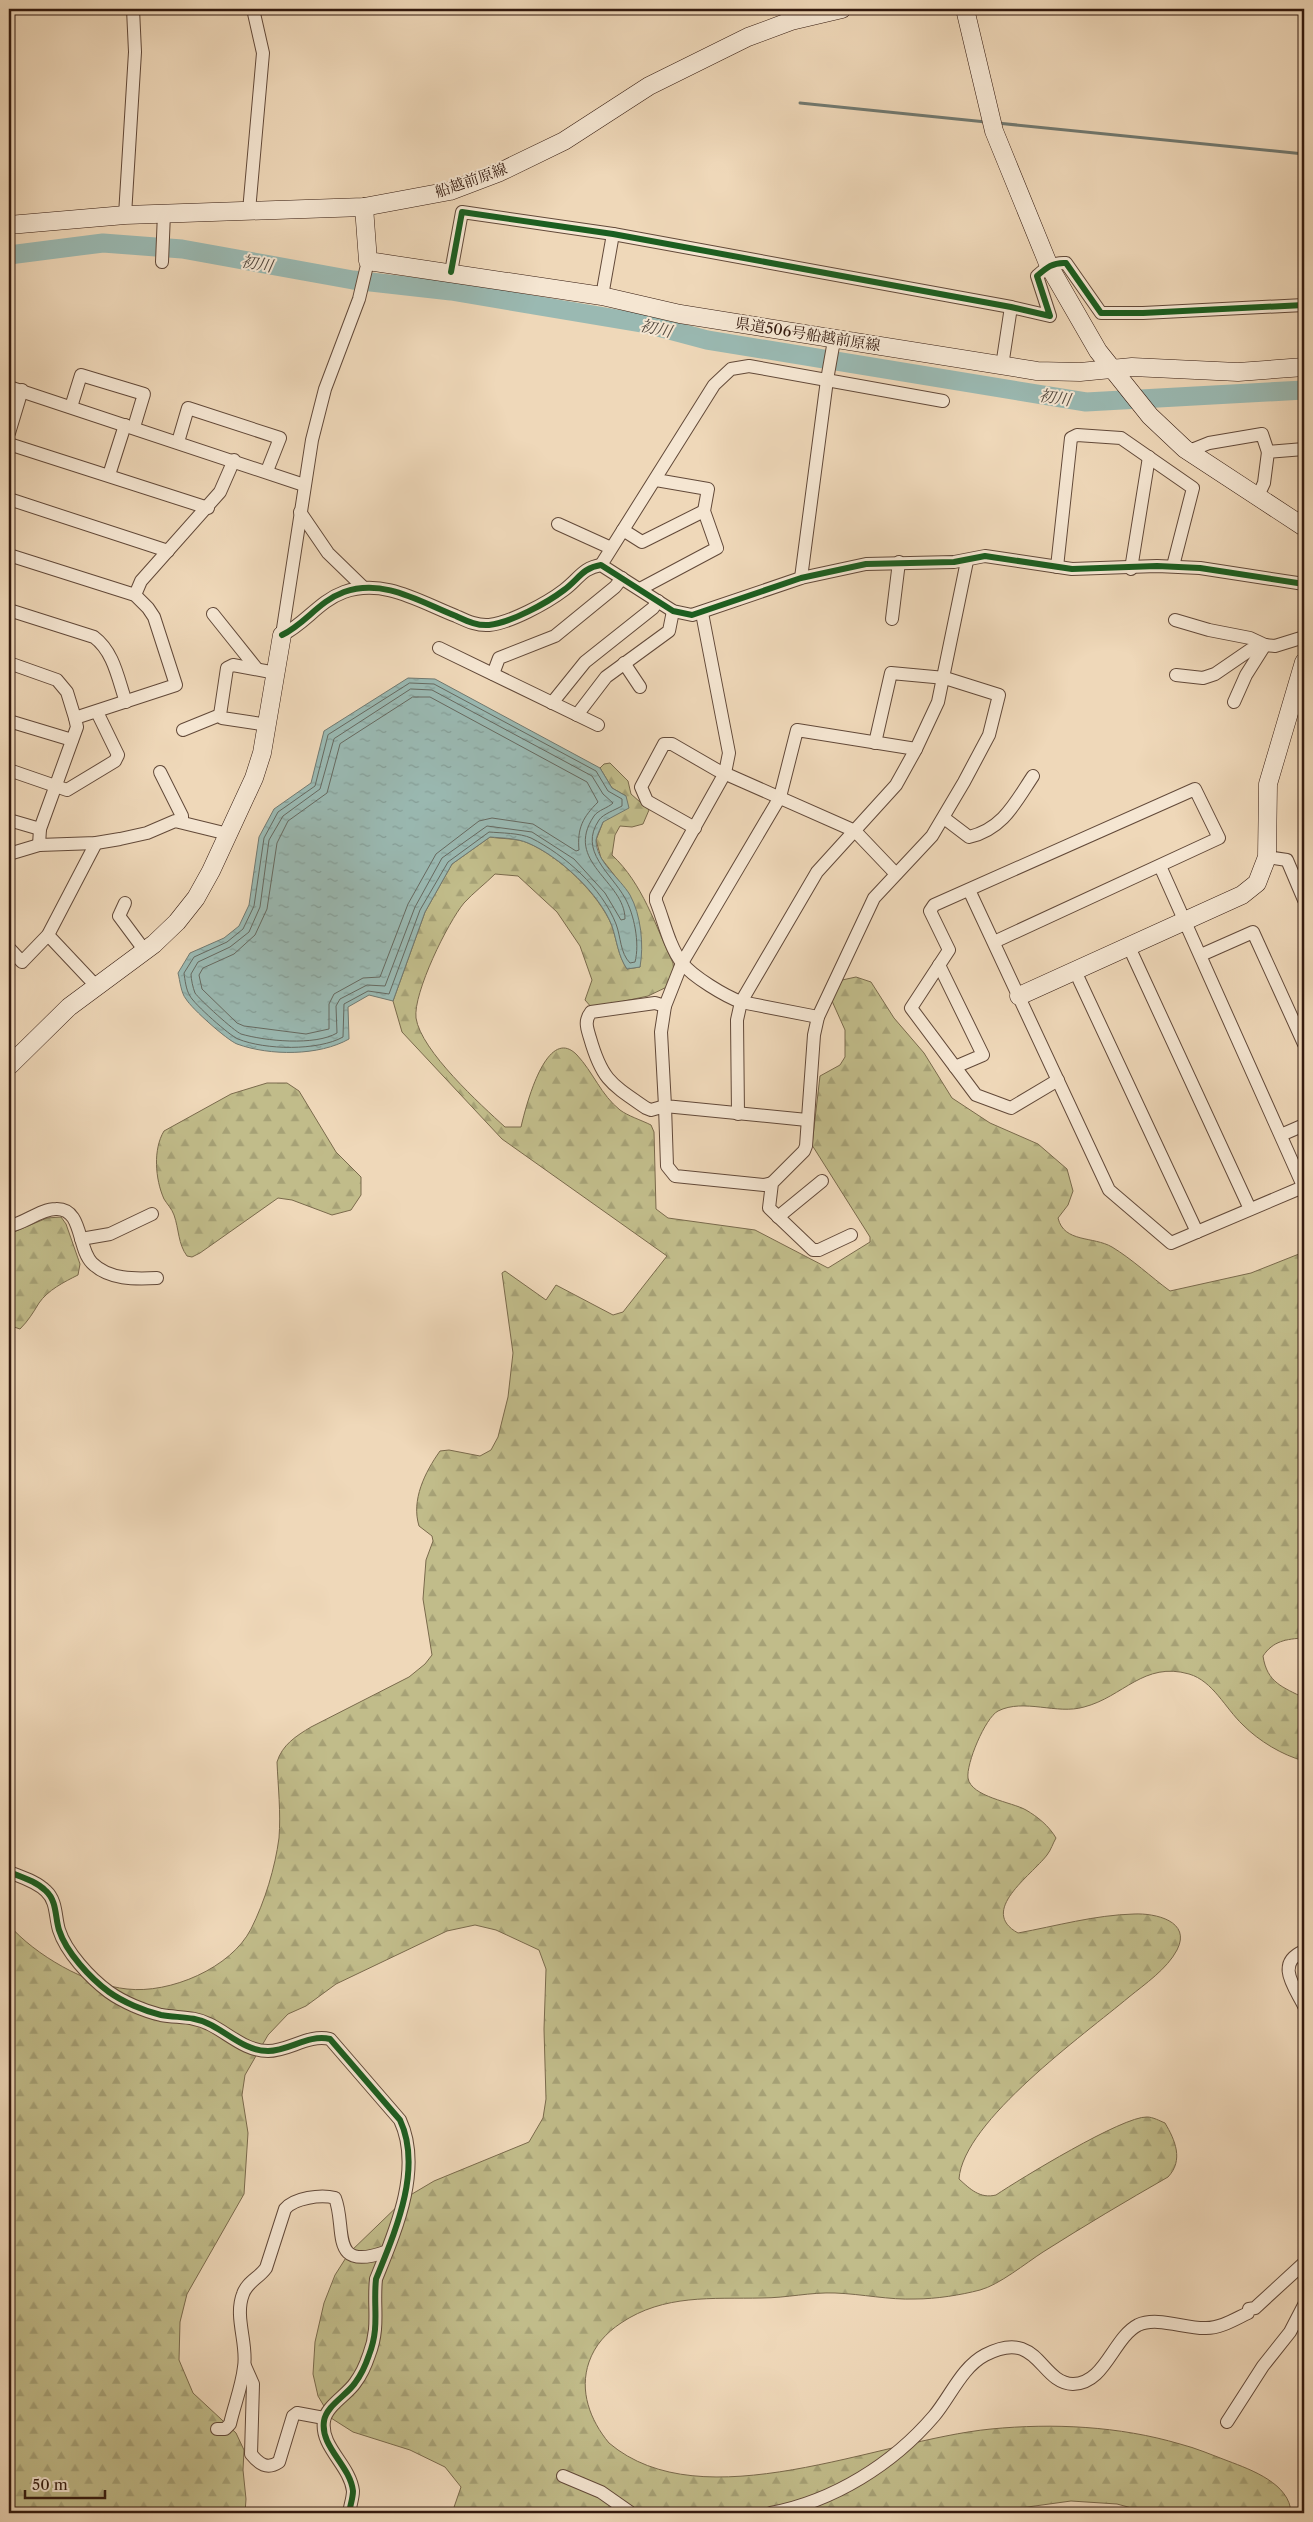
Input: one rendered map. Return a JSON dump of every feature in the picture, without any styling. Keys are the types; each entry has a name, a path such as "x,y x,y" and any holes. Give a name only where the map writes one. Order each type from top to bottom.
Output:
{"main road":[{"name":"船越前原線","path":"9,225 164,213 364,207 450,190 500,172 564,141 649,86 703,57 748,36 791,21 842,9"},
{"path":"965,9 992,124 1049,266 1098,351 1150,416 1187,450 1304,527"},
{"path":"364,207 368,261"},
{"name":"県道506号船越前原線","path":"368,261 602,296 680,314 836,342 1037,371 1117,374 1132,367 1238,372 1304,367"},
{"path":"9,1066 70,1007 145,951 177,922 196,898 254,778 268,725 282,636"},
{"path":"1019,996 1242,895 1257,883 1267,857 1268,784 1304,662"}],"street":[{"path":"125,215 134,77 133,9"},
{"path":"249,210 263,53 253,9"},
{"path":"451,272 462,212 613,234 1011,307 1050,316 1037,276 1049,266 1066,263 1101,313 1143,314 1304,305"},
{"path":"162,262 164,213"},
{"path":"602,296 613,234"},
{"path":"282,636 304,484 318,414 359,299 368,261"},
{"path":"1002,366 1011,307"},
{"path":"801,578 827,378 836,342"},
{"path":"282,636 294,630 330,598 363,587 390,589 468,621 488,625 548,601 573,583 588,567 601,564 714,386 731,369 750,366 827,378 942,401"},
{"path":"71,407 81,375 144,394 109,475"},
{"path":"9,387 304,484"},
{"path":"9,433 22,390"},
{"path":"178,442 188,408 280,438 268,471"},
{"path":"1187,450 1210,443 1262,434 1268,452 1264,483 1258,496"},
{"path":"1057,567 1071,438 1077,435 1121,438 1194,488 1173,566"},
{"path":"9,444 208,508"},
{"path":"1268,452 1304,449"},
{"path":"1131,569 1150,457"},
{"path":"135,595 140,581 208,508 220,492 234,460"},
{"path":"640,589 717,548 704,512 708,489 656,480"},
{"path":"9,499 168,551"},
{"path":"300,512 328,553 363,587"},
{"path":"623,530 642,542 704,512"},
{"path":"558,524 611,548"},
{"path":"9,555 135,595 154,617 176,685 75,718"},
{"path":"601,564 673,611 692,615 801,578 866,564 967,561 985,556 1057,567 1131,569 1173,566 1268,577 1304,584"},
{"path":"738,1114 737,1020 741,1002 817,872 827,858 856,831 896,785 916,749 938,702 945,678 967,561"},
{"path":"892,620 898,562"},
{"path":"493,674 499,658 555,636 615,587 622,578"},
{"path":"552,703 585,662 653,608 658,601"},
{"path":"9,610 94,637 103,644 110,654 126,702"},
{"path":"577,715 606,677 669,631 673,611"},
{"path":"702,613 729,746 725,773 656,896 659,910 682,963 689,971 731,998 741,1002 818,1017"},
{"path":"213,614 257,669"},
{"path":"1175,620 1209,630 1250,638 1265,646"},
{"path":"1176,675 1204,678 1215,674 1250,650 1265,646 1275,646 1304,637"},
{"path":"1234,702 1246,675 1265,646"},
{"path":"439,648 598,725"},
{"path":"9,663 57,680 67,692 77,727 40,829 39,845"},
{"path":"624,663 640,687"},
{"path":"220,715 227,668 234,665 276,673"},
{"path":"875,743 891,673 945,678 999,695 989,736 944,818 932,836 896,874 869,907 818,1017 804,1151 772,1183 764,1185 675,1176 666,1166 661,1032 665,1006 682,963 780,798 797,730 875,743 916,749"},
{"path":"9,770 67,790 115,761 118,756 97,712"},
{"path":"220,715 222,718 268,725"},
{"path":"183,730 220,715"},
{"path":"9,721 72,740"},
{"path":"695,828 647,802 643,794 641,787 664,744 672,744 725,773 856,831 896,874"},
{"path":"160,772 182,816 182,822"},
{"path":"944,818 969,837 987,832 1010,811 1033,776"},
{"path":"994,942 1219,838 1194,789 934,905 930,910 949,950 911,1008 976,1095 1011,1108 1058,1080"},
{"path":"9,820 40,829"},
{"path":"9,854 39,845 96,843 148,833 175,821 228,834"},
{"path":"9,948 22,962 48,934 96,843"},
{"path":"1267,857 1287,860 1304,900"},
{"path":"969,890 1109,1190 1171,1243 1304,1188 1160,866"},
{"path":"126,903 119,916 145,951"},
{"path":"1201,955 1253,932 1304,1044"},
{"path":"48,934 97,987"},
{"path":"1129,947 1250,1209"},
{"path":"939,965 983,1055 955,1067"},
{"path":"1075,971 1197,1232"},
{"path":"665,1006 655,1003 590,1012 586,1024 597,1063 604,1076 615,1087 651,1110 665,1106 807,1120"},
{"path":"1281,1135 1304,1125"},
{"path":"778,1217 822,1180"},
{"path":"772,1183 769,1208 812,1250 819,1250 850,1235"},
{"path":"9,1226 54,1208 66,1211 75,1221 92,1263 113,1275 125,1279 157,1278"},
{"path":"81,1239 110,1234 152,1214"},
{"path":"9,1872 35,1883 47,1891 54,1901 60,1930 66,1944 87,1971 109,1992 161,2015 195,2018 256,2050 270,2051 313,2038 330,2039 400,2120 407,2135 409,2182 376,2279 374,2295 377,2319 369,2355 355,2383 324,2418 323,2430 326,2439 353,2489 349,2513"},
{"path":"1304,1951 1294,1955 1288,1963 1289,1974 1304,2006"},
{"path":"217,2429 225,2429 230,2424 245,2366 241,2307 242,2295 246,2286 262,2274 266,2268 285,2209 289,2205 318,2196 334,2198 337,2205 340,2238 344,2247 350,2253 360,2257 371,2257 385,2252"},
{"path":"771,2513 817,2500 850,2484 879,2466 909,2442 928,2422 972,2364 983,2356 1002,2348 1015,2347 1028,2352 1059,2379 1072,2384 1087,2382 1096,2374 1126,2334 1140,2324 1156,2323 1206,2328 1225,2324 1248,2313 1249,2309 1255,2308 1304,2263"},
{"path":"1226,2422 1235,2412 1262,2366 1290,2332 1304,2305"},
{"path":"245,2366 253,2384 251,2454 264,2466 273,2466 278,2462 293,2416 297,2414 324,2418"},
{"path":"564,2476 601,2492 631,2513"}],"green space":[{"path":"610,763 628,781 631,794 649,810 643,824 632,827 620,826 615,835 612,855 623,866 640,892 673,963 674,973 669,986 648,996 592,1008 585,1000 592,980 580,946 557,912 518,876 495,874 457,912 441,941 426,976 420,992 416,1018 420,1031 429,1046 453,1077 505,1127 521,1127 532,1088 539,1073 547,1059 556,1050 566,1048 577,1055 583,1062 613,1104 627,1114 651,1125 654,1132 656,1209 668,1218 755,1230 828,1268 870,1242 870,1237 812,1145 820,1076 840,1065 845,1057 845,1030 832,1001 832,994 842,980 856,977 871,982 894,1018 924,1053 952,1098 990,1123 1038,1144 1067,1169 1073,1191 1068,1205 1058,1218 1066,1232 1112,1247 1170,1291 1251,1273 1304,1252 1304,1638 1280,1642 1271,1647 1263,1656 1265,1665 1272,1678 1283,1687 1304,1698 1304,1761 1271,1747 1256,1737 1205,1683 1189,1674 1173,1671 1159,1672 1146,1676 1111,1696 1084,1707 1063,1709 1019,1706 1008,1707 993,1715 982,1732 973,1752 968,1771 971,1785 984,1794 1020,1807 1030,1813 1047,1826 1056,1838 1047,1855 1020,1883 1005,1904 1003,1914 1007,1924 1018,1933 1090,1919 1142,1914 1161,1917 1169,1921 1180,1932 1180,1940 1173,1957 1162,1970 1057,2056 1003,2106 981,2131 966,2156 959,2179 971,2190 980,2194 985,2196 996,2195 1095,2137 1135,2119 1147,2117 1165,2123 1172,2136 1177,2157 1173,2170 1168,2177 1043,2252 1004,2279 980,2290 965,2294 923,2299 895,2299 826,2293 771,2298 689,2300 654,2307 621,2323 598,2345 591,2356 586,2373 585,2384 588,2405 596,2425 609,2443 647,2466 692,2476 741,2476 792,2470 946,2436 991,2429 1062,2426 1133,2433 1186,2446 1258,2474 1277,2486 1284,2494 1289,2503 1291,2513 1150,2513 1117,2504 1071,2501 984,2513 452,2513 461,2487 445,2467 410,2450 353,2432 331,2418 318,2396 313,2374 315,2342 324,2303 335,2275 349,2253 407,2197 434,2181 529,2142 543,2118 546,2099 544,2029 546,1969 539,1950 496,1930 475,1925 447,1931 336,1984 306,2006 288,2014 268,2035 245,2075 242,2095 248,2133 244,2194 187,2294 180,2322 179,2360 193,2393 236,2433 244,2450 245,2513 9,2513 9,1925 33,1947 63,1967 95,1982 127,1989 162,1987 198,1976 229,1956 242,1943 261,1907 275,1861 280,1829 277,1762 282,1751 295,1738 311,1727 409,1677 425,1664 432,1655 423,1599 426,1560 433,1541 432,1536 419,1526 417,1516 418,1496 429,1468 440,1451 449,1450 480,1456 491,1450 498,1437 508,1397 513,1353 502,1273 505,1271 546,1300 556,1285 613,1315 623,1312 667,1256 502,1139 402,1032 393,1001 425,912 452,864 490,837 524,841 552,857 577,877 598,901 606,914 627,969 640,967 629,894 601,858 596,840 603,822 626,796 612,788 600,768 604,764"},
{"path":"267,1083 287,1083 299,1091 336,1152 361,1177 361,1195 351,1210 332,1215 292,1200 278,1198 200,1253 192,1257 187,1256 180,1241 174,1215 161,1191 157,1173 157,1155 160,1138 164,1131 231,1094"},
{"path":"61,1217 66,1224 80,1264 78,1275 47,1294 20,1329 14,1327 9,1319 9,1234 47,1218"}],"water":[{"path":"408,678 435,679 600,768 612,788 626,796 629,808 603,822 596,840 597,848 604,863 626,889 634,903 639,921 642,949 640,967 627,969 606,914 598,901 577,877 553,857 524,841 490,837 452,864 425,912 393,1001 369,995 348,1007 349,1039 323,1049 294,1052 264,1051 237,1044 218,1031 190,1004 183,994 178,973 190,953 224,938 239,926 249,905 259,837 274,809 311,783 324,731"}],"waterway":[{"path":"800,103 986,122"},
{"path":"997,123 1304,154"},
{"name":"初川","path":"9,255 103,243 182,249 353,280 451,291 647,324 707,340 1086,402 1304,390"}],"cycle path":[{"path":"451,272 462,212 613,234 1011,307 1050,316 1037,276 1057,263 1066,263 1101,313 1143,313 1304,305"},
{"path":"282,635 335,596 359,588 388,590 472,623 489,625 507,621 548,601 564,590 585,571 601,565 673,611 692,615 801,578 866,564 954,562 985,556 1072,569 1157,566 1200,568 1304,584"},
{"path":"9,1872 38,1885 50,1895 54,1904 59,1930 67,1947 87,1972 115,1996 134,2006 154,2013 203,2021 244,2045 260,2050 276,2050 314,2039 330,2039 400,2120 406,2139 409,2159 408,2179 398,2221 376,2279 375,2326 372,2345 365,2366 357,2380 329,2410 324,2421 326,2439 351,2482 353,2494 349,2513"}]}
